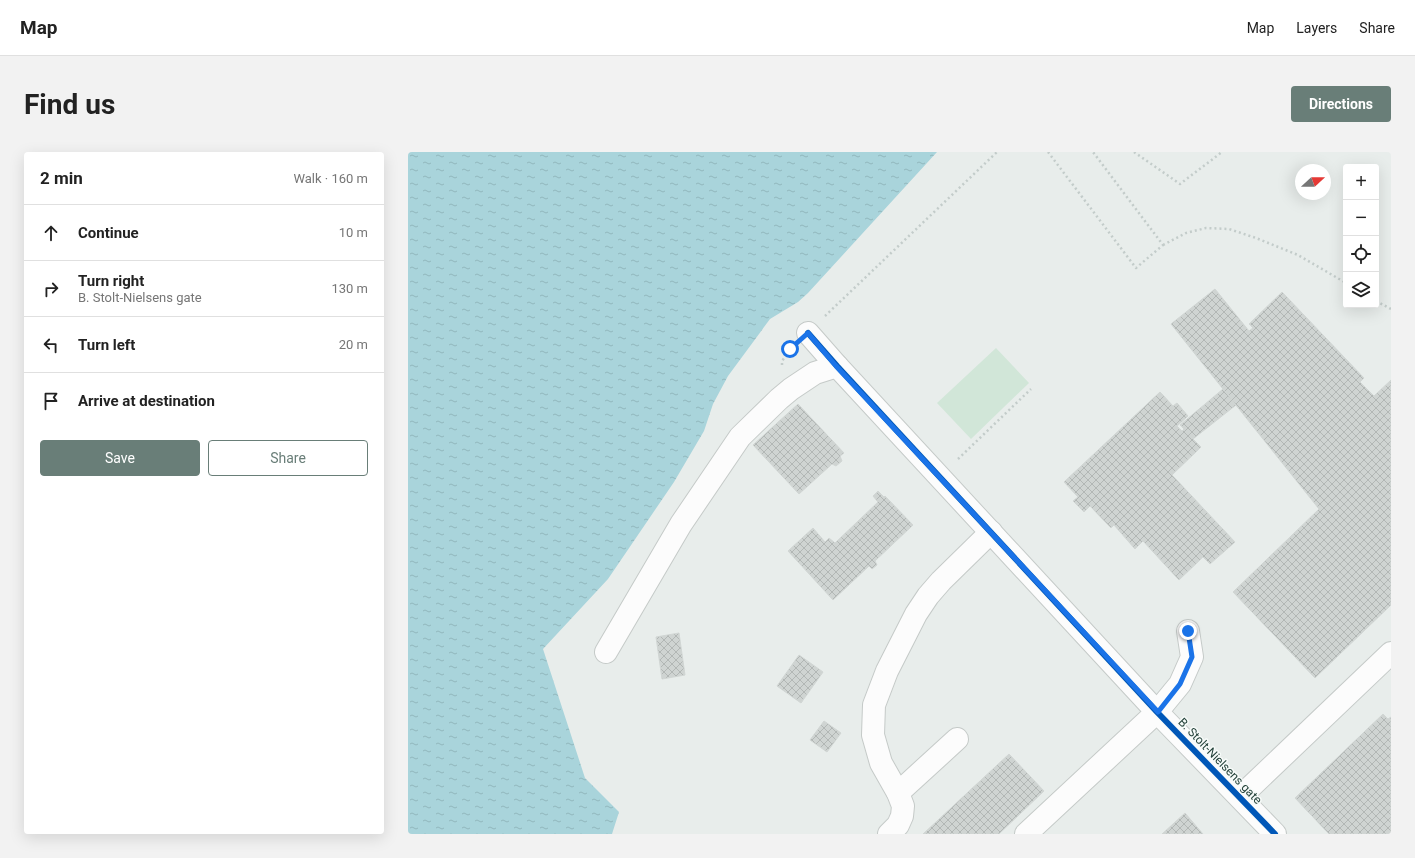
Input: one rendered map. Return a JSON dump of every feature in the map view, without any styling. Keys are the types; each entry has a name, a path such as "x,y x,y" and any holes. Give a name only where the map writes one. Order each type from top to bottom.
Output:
{"street":[{"name":"B. Stolt-Nielsens gate","path":"808,333 836,366 1158,712 1275,834"},
{"path":"606,652 681,524 740,437 791,389 816,373 836,366"},
{"path":"889,834 898,825 902,816 903,806 898,792 881,763 873,734 874,705 887,671 916,614 928,596 941,581 991,532"},
{"path":"1026,834 1158,712 1180,684 1192,657 1188,631"},
{"path":"1240,797 1391,653"},
{"path":"898,792 957,739"}],"path":[{"path":"791,389 781,374 782,361 790,349 997,152"},
{"path":"1048,152 1136,268 1163,245 1186,233 1206,228 1228,229 1256,238 1298,255 1343,281"},
{"path":"1093,152 1163,245"},
{"path":"1134,152 1180,184 1222,152"},
{"path":"1379,303 1391,309"},
{"path":"957,460 1031,389"}],"green space":[{"path":"996,348 1029,383 971,439 937,403"}],"water":[{"path":"408,152 937,152 808,293 798,302 770,319 728,376 713,404 704,431 674,482 608,579 543,649 585,778 619,812 612,834 408,834"}],"building":[{"path":"1215,289 1249,331 1253,328 1249,324 1282,292 1364,378 1360,382 1374,396 1391,380 1391,605 1315,678 1233,592 1319,509 1171,324"},
{"path":"1223,389 1236,405 1193,439 1201,447 1172,475 1235,542 1210,564 1203,557 1179,580 1143,541 1135,549 1114,525 1111,528 1090,506 1084,512 1073,501 1078,497 1064,482 1160,392 1173,406 1177,403 1188,416 1177,426 1182,431 1184,429 1180,425"},
{"path":"798,404 844,453 840,456 842,461 836,466 832,464 799,494 753,445"},
{"path":"878,491 884,497 885,496 913,525 875,561 877,565 872,569 869,566 833,600 788,551 813,528 825,542 829,538 835,543 878,502 873,496"},
{"path":"679,633 685,675 662,679 656,637"},
{"path":"799,655 823,672 801,703 777,686"},
{"path":"1383,714 1388,719 1391,717 1391,834 1329,834 1295,798"},
{"path":"824,721 841,733 827,752 810,740"},
{"path":"1009,754 1044,791 999,834 923,834"},
{"path":"1185,813 1203,834 1162,834"}],"cycle path":[{"path":"808,333 1157,712 1275,834"}],"route":[{"path":"790,349 808,333 836,366 1158,712 1180,684 1192,657 1188,631"}]}
